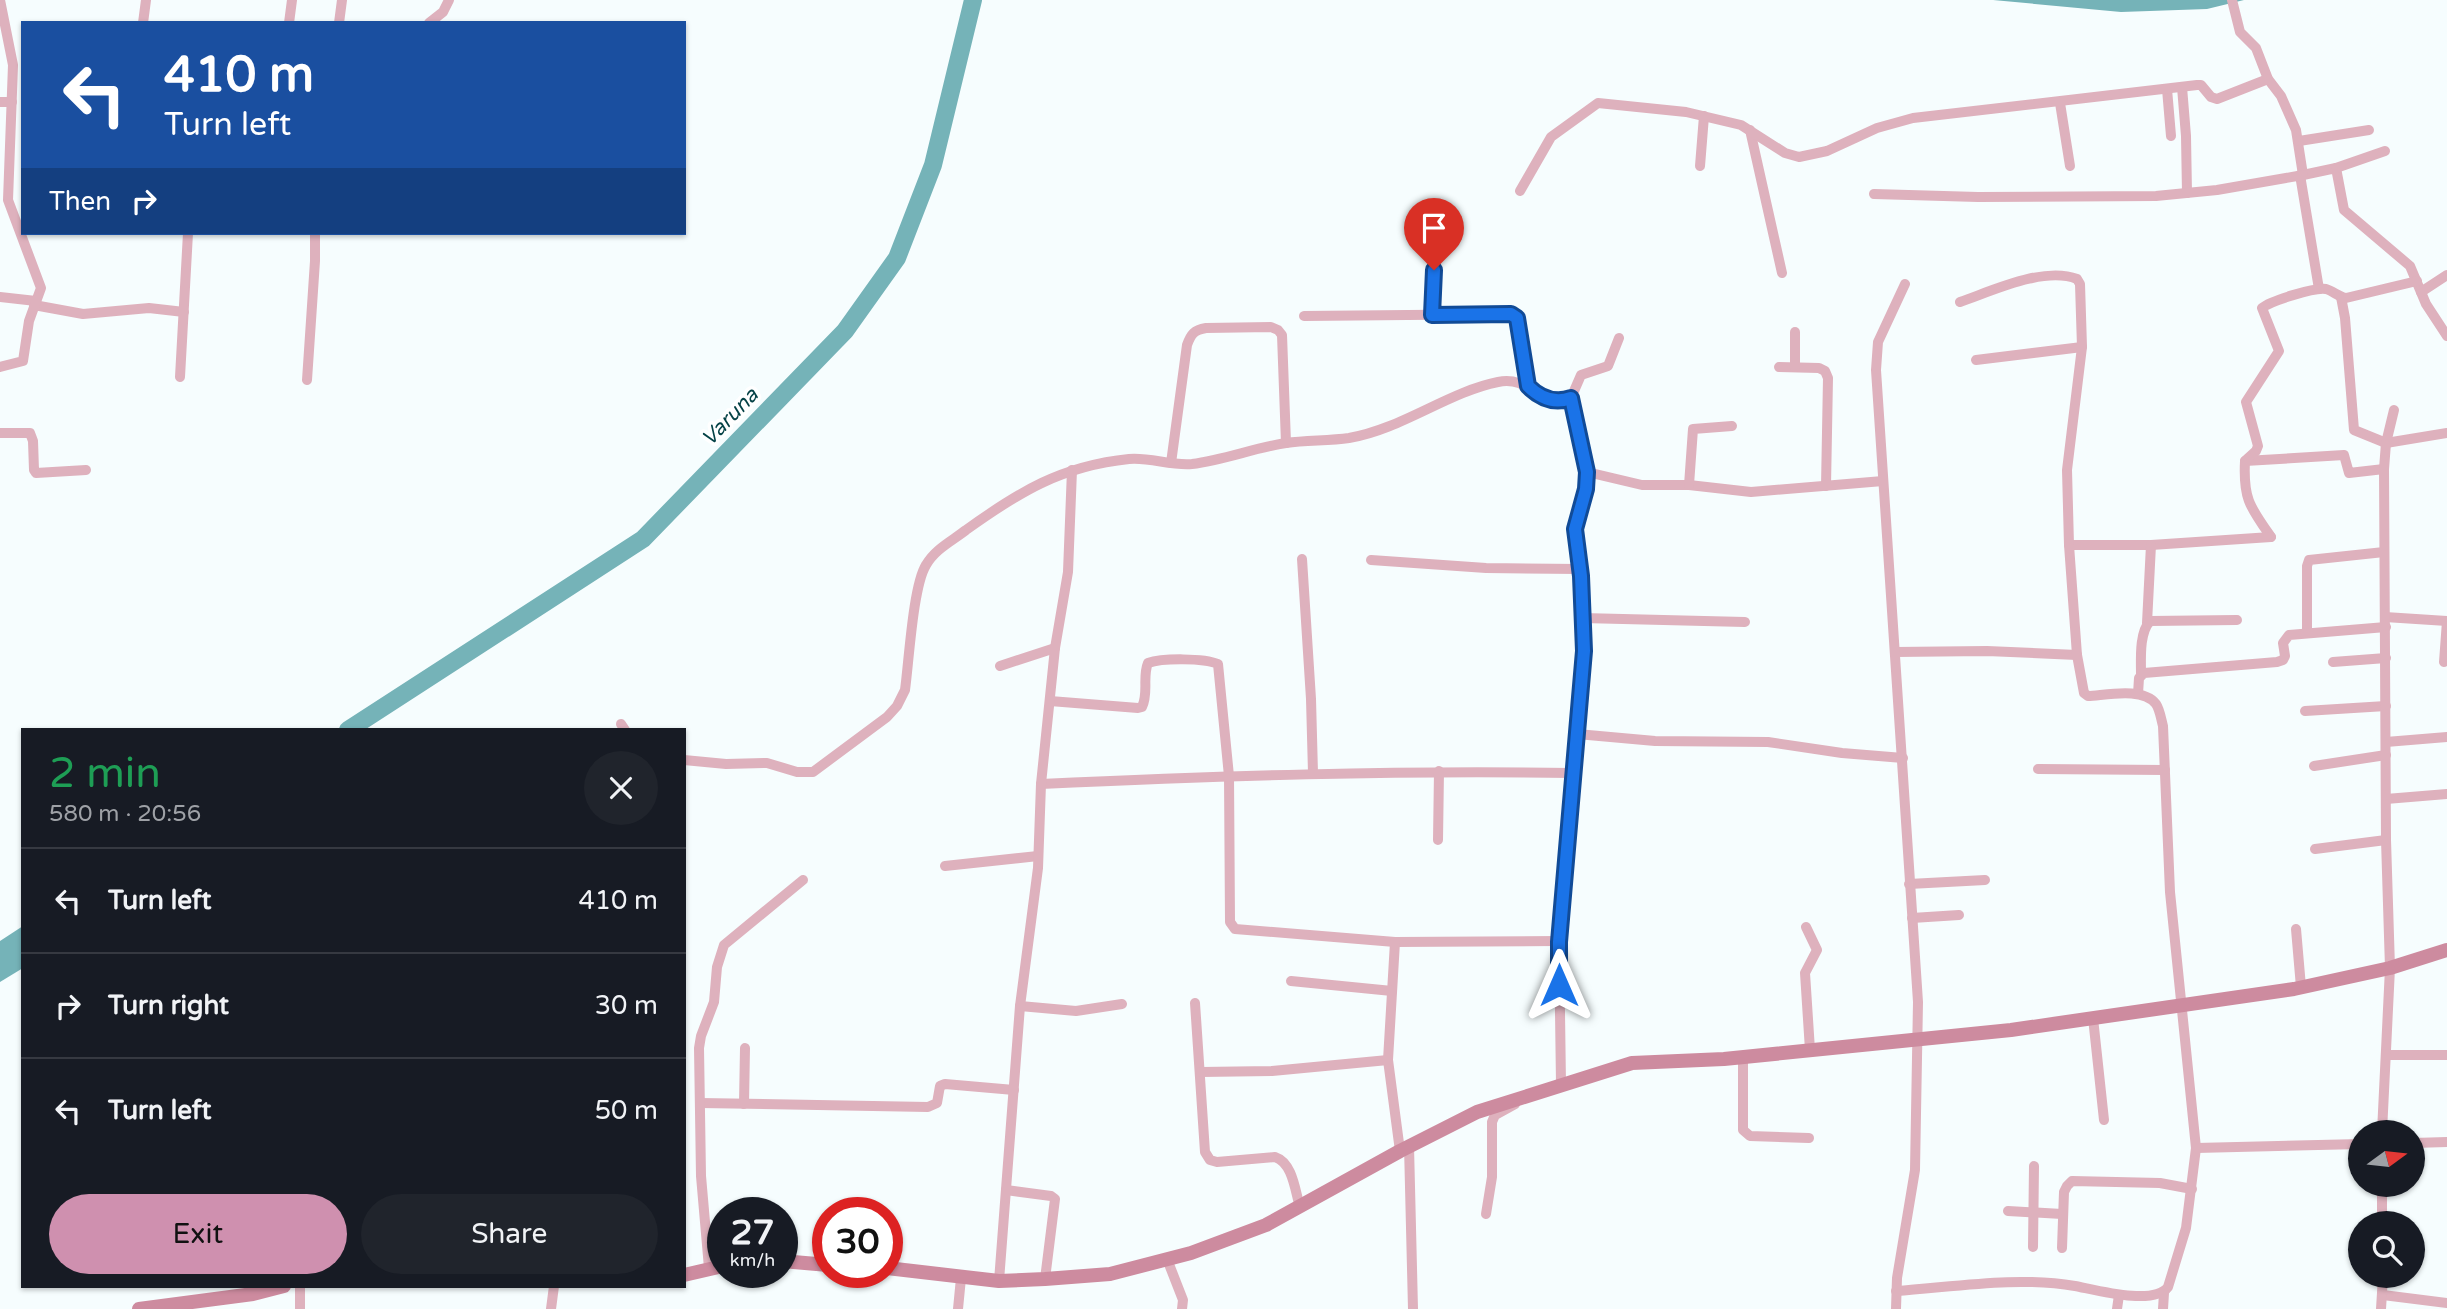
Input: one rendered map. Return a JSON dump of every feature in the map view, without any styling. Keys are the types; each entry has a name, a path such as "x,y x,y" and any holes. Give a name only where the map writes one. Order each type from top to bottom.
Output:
{"street":[{"path":"0,0 13,65 8,200 21,235"},
{"path":"143,21 146,0"},
{"path":"289,21 292,0"},
{"path":"339,21 342,0"},
{"path":"432,21 443,12 449,0"},
{"path":"2232,0 2239,32 2256,48 2268,79 2281,96 2299,141 2301,175 2319,289"},
{"path":"10,42 21,56"},
{"path":"1520,191 1551,137 1598,103 1704,116 1750,130 1759,139 1784,153 1799,157 1812,156 1877,128 1913,118 2201,85 2211,97 2217,99 2268,79"},
{"path":"2182,87 2187,193"},
{"path":"2167,89 2171,136"},
{"path":"0,102 12,102"},
{"path":"2060,103 2070,166"},
{"path":"1700,166 1704,116"},
{"path":"1750,130 1782,273"},
{"path":"2299,141 2368,130"},
{"path":"1874,194 2069,198 2187,193 2336,168 2385,151"},
{"path":"2336,168 2344,210 2406,261 2426,304 2447,336"},
{"path":"1432,315 1437,223"},
{"path":"0,367 23,360 29,321 41,288 21,235"},
{"path":"180,377 188,235"},
{"path":"307,380 316,261 315,235"},
{"path":"1896,1291 2031,1282 2074,1286 2119,1295 2157,1296 2164,1293 2181,1248 2192,1189 2196,1148 2170,892 2161,715 2155,702 2138,694 2084,693 2077,655 2067,470 2082,347 2080,284 2070,276 2056,274 2034,278 1960,302"},
{"path":"2421,292 2447,275"},
{"path":"2245,461 2258,446 2246,402 2279,351 2262,308 2270,303 2319,289 2329,290 2346,298 2417,281"},
{"path":"1896,1309 1896,1291 1915,1170 1918,1002 1876,354 1878,342 1905,284"},
{"path":"0,297 83,314 131,308 184,312"},
{"path":"2341,297 2354,430 2386,443 2447,433"},
{"path":"1304,316 1515,315 1528,386"},
{"path":"1171,463 1186,345 1190,335 1206,328 1271,327 1282,335 1286,443"},
{"path":"1795,332 1795,367"},
{"path":"1561,1084 1559,942 1584,651 1575,529 1586,489 1587,472 1571,398 1581,375 1608,366 1619,338"},
{"path":"1976,360 2082,347"},
{"path":"1779,367 1819,368 1825,371 1828,378 1826,486"},
{"path":"686,760 726,764 766,763 805,773 820,768 887,716 902,698 919,585 925,567 934,553 1012,498 1072,470 1134,459 1192,464 1286,443 1349,438 1401,422 1495,382 1521,382 1543,398 1571,398"},
{"path":"2383,1120 2390,968 2386,840 2384,469 2386,443 2394,410"},
{"path":"1689,485 1693,429 1732,426"},
{"path":"0,433 30,433 36,472 86,470"},
{"path":"2245,461 2344,455 2349,473 2384,469"},
{"path":"2069,545 2151,545 2271,537 2247,501 2245,461"},
{"path":"999,1281 1020,1006 1038,856 1041,784 1055,648 1068,572 1072,470"},
{"path":"1587,472 1642,485 1689,485 1751,492 1883,481"},
{"path":"2138,694 2147,624 2151,545"},
{"path":"2306,633 2309,560 2384,552"},
{"path":"1301,559 1311,699 1313,773"},
{"path":"1371,560 1486,568 1580,569"},
{"path":"1583,618 1745,622"},
{"path":"2147,624 2156,621 2237,620"},
{"path":"2141,675 2277,662 2286,656 2283,643 2285,638 2295,634 2386,622 2447,621 2444,662"},
{"path":"1000,666 1055,648"},
{"path":"1895,652 1987,651 2077,655"},
{"path":"2333,662 2386,657"},
{"path":"1050,701 1138,708 1142,707 1146,699 1145,672 1148,663 1157,660 1214,662 1220,668 1229,776 1229,908 1232,926 1240,930 1284,931 1395,942 1559,942"},
{"path":"2305,711 2386,706"},
{"path":"1577,734 1655,741 1768,742 1842,753 1903,758"},
{"path":"2386,742 2447,737"},
{"path":"2314,766 2386,755"},
{"path":"2038,769 2165,770"},
{"path":"1438,840 1439,771"},
{"path":"1041,784 1313,773 1572,773"},
{"path":"2386,799 2447,794"},
{"path":"2315,849 2386,840"},
{"path":"945,866 1038,856"},
{"path":"707,1212 701,1176 701,1036 714,1002 719,954 731,938 803,880"},
{"path":"1909,884 1985,880"},
{"path":"1912,918 1959,915"},
{"path":"1806,927 1817,950 1805,973 1810,1050"},
{"path":"2296,929 2301,987"},
{"path":"1395,942 1388,1060 1405,1148 1413,1309"},
{"path":"903,1270 999,1281 1111,1274 1167,1259 1244,1235 1477,1112 1632,1063 1916,1040 2093,1018 2301,987 2390,968 2447,950"},
{"path":"1291,981 1392,990"},
{"path":"1195,1003 1205,1153 1210,1160 1217,1162 1275,1157 1283,1160 1300,1207"},
{"path":"1020,1006 1076,1011 1122,1004"},
{"path":"2093,1018 2104,1120"},
{"path":"744,1104 745,1048"},
{"path":"2386,1055 2447,1055"},
{"path":"1743,1056 1745,1134 1809,1138"},
{"path":"1201,1072 1272,1071 1388,1060"},
{"path":"700,1103 928,1107 937,1103 940,1086 945,1084 1014,1090"},
{"path":"1486,1214 1492,1177 1493,1118 1527,1096"},
{"path":"2426,1143 2447,1142"},
{"path":"2196,1148 2348,1144"},
{"path":"2033,1247 2034,1166"},
{"path":"2062,1248 2064,1192 2072,1181 2160,1183 2192,1189"},
{"path":"1006,1190 1051,1196 1055,1199 1045,1279"},
{"path":"2008,1211 2062,1214"},
{"path":"1167,1259 1183,1300 1182,1309"},
{"path":"686,1274 707,1269"},
{"path":"958,1309 961,1278"},
{"path":"300,1288 300,1309"},
{"path":"551,1309 554,1288"},
{"path":"2381,1309 2383,1288"},
{"path":"139,1309 253,1290"},
{"path":"2164,1293 2164,1309"},
{"path":"2117,1309 2119,1295"},
{"path":"2383,1295 2447,1303"}],"water":[{"path":"1993,0 2244,0 2207,9 2121,12"},
{"path":"21,927 21,969 0,982 0,941"}],"waterway":[{"name":"Varuna","path":"351,728 643,539 845,331 897,258 933,165 973,0"}],"route":[{"path":"1434,270 1432,315 1515,315 1528,386 1539,397 1562,400 1571,398 1587,472 1588,480 1575,529 1581,576 1584,651 1559,942 1559,985"}]}
